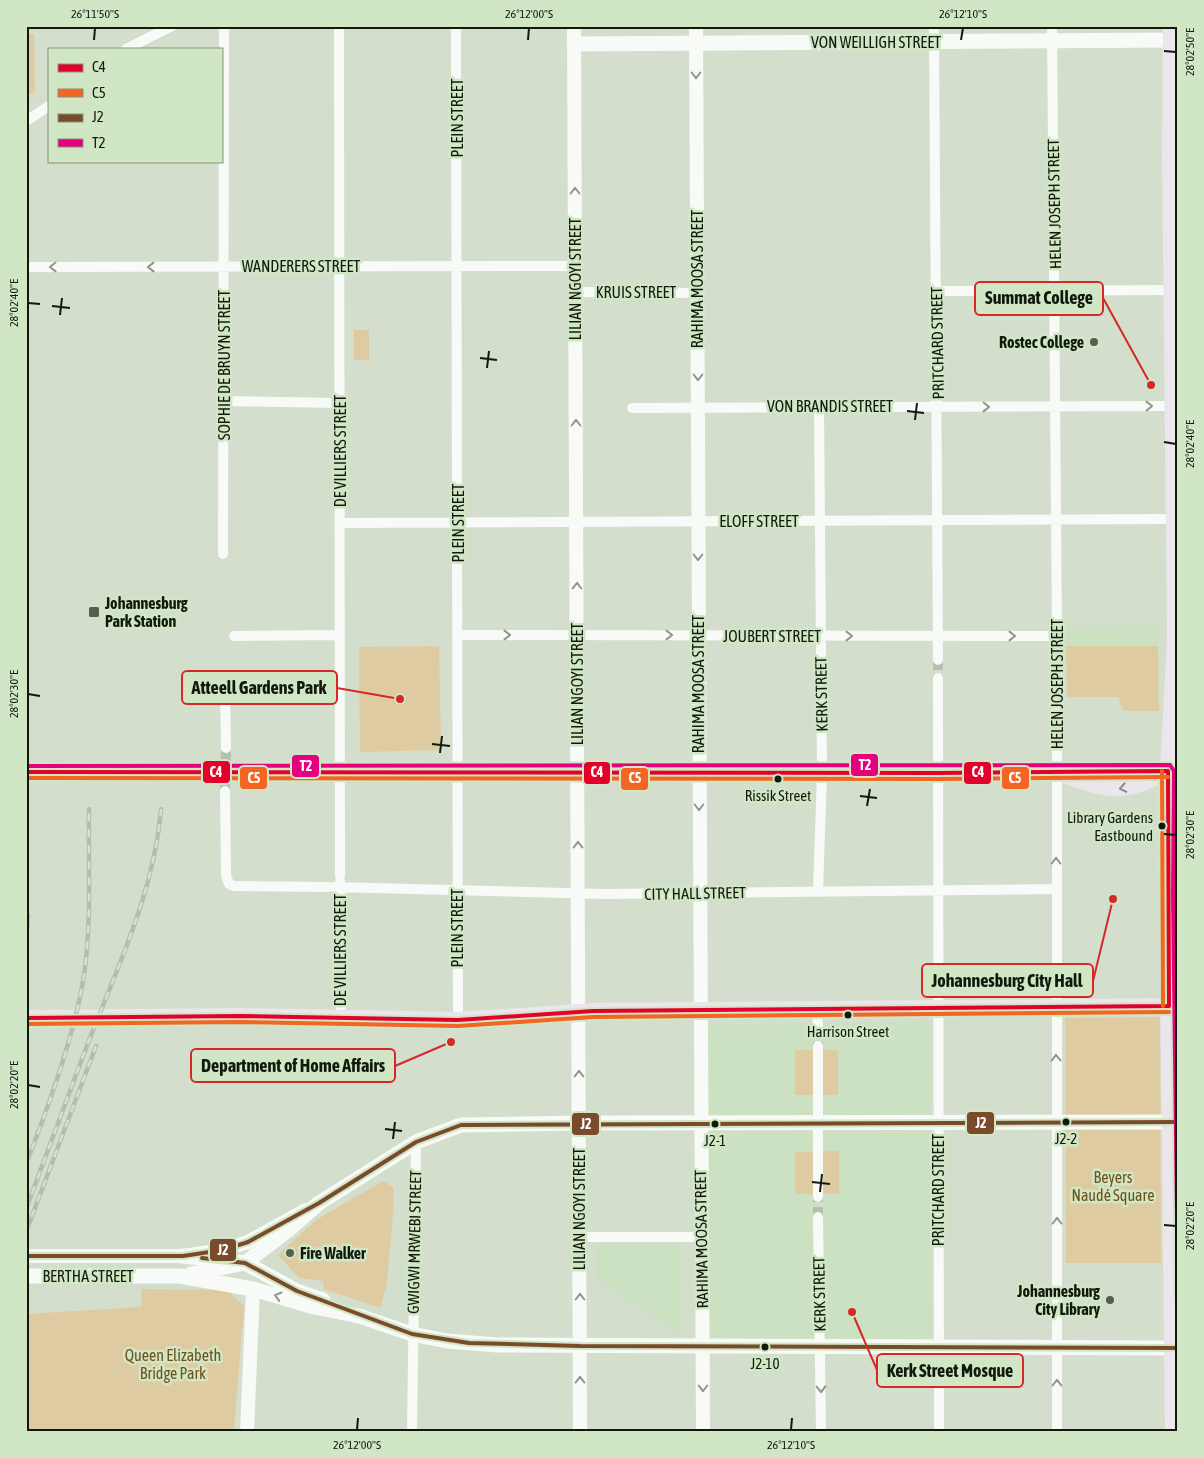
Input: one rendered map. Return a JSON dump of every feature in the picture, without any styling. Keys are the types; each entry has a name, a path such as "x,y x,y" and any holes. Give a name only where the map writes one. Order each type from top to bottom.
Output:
{"main road":[{"name":"VON WEILLIGH STREET","path":"574,44 934,42 1052,34 1173,35"},
{"path":"1173,35 1176,519 1172,894 1175,1348 1173,1432"},
{"path":"26,772 938,773 1109,770 1173,771"},
{"path":"26,1018 458,1020 579,1012 1174,1006"},
{"path":"180,1276 245,1263 288,1231 319,1203 416,1142 461,1125 579,1123 1174,1122"},
{"path":"183,1256 245,1263 297,1290 359,1316 412,1334 447,1341 497,1345 580,1346 702,1344 820,1347 1175,1348"},
{"name":"BERTHA STREET","path":"26,1276 180,1276"},
{"path":"180,1276 253,1289 314,1307 359,1316"}],"street":[{"path":"127,48 172,26"},
{"name":"SOPHIE DE BRUYN STREET","path":"223,554 224,26"},
{"name":"DE VILLIERS STREET","path":"339,26 340,771 336,883 340,1018"},
{"name":"PLEIN STREET","path":"456,26 458,1020"},
{"name":"LILIAN NGOYI STREET","path":"574,26 580,1432"},
{"name":"RAHIMA MOOSA STREET","path":"696,26 700,1237 703,1432"},
{"name":"PRITCHARD STREET","path":"934,26 939,522 938,660"},
{"name":"HELEN JOSEPH STREET","path":"1052,34 1057,636 1057,1432"},
{"path":"26,121 48,107"},
{"name":"WANDERERS STREET","path":"26,268 575,266"},
{"path":"936,290 1174,290"},
{"name":"KRUIS STREET","path":"576,292 697,293"},
{"path":"223,401 339,403"},
{"name":"VON BRANDIS STREET","path":"632,408 698,406 1055,408 1175,406"},
{"name":"KERK STREET","path":"818,892 822,773 819,406"},
{"name":"ELOFF STREET","path":"340,523 939,522 1176,519"},
{"name":"JOUBERT STREET","path":"458,634 1057,636"},
{"path":"234,636 340,635"},
{"name":"PRITCHARD STREET","path":"938,678 939,1432"},
{"path":"225,691 226,748"},
{"name":"CITY HALL STREET","path":"225,791 226,875 229,884 234,886 336,883 578,894 1056,889"},
{"path":"818,1010 818,1027"},
{"path":"818,1046 818,1197"},
{"name":"GWIGWI MRWEBI STREET","path":"412,1432 416,1142"},
{"path":"26,1256 183,1256 223,1250 240,1245 319,1203"},
{"name":"KERK STREET","path":"818,1217 822,1432"},
{"path":"579,1237 700,1237"},
{"path":"246,1432 253,1289"}],"shaded area":[{"path":"1158,626 1158,646 1066,646 1066,627"},
{"path":"930,1021 932,1341 708,1340 708,1026"},
{"path":"596,1246 682,1246 682,1332 679,1334 596,1279"}],"green space":[{"path":"26,34 34,34 35,92 26,95"},
{"path":"354,330 369,330 369,360 354,360"},
{"path":"439,646 441,750 360,752 359,647"},
{"path":"1066,646 1158,646 1159,711 1123,711 1118,697 1067,697"},
{"name":"Beyers Naudé Square","path":"1160,1017 1161,1263 1066,1263 1065,1018"},
{"path":"795,1050 838,1050 838,1095 795,1095"},
{"path":"839,1151 839,1194 795,1194 795,1152"},
{"path":"383,1181 393,1187 394,1200 387,1284 380,1308 324,1289 323,1281 299,1278 278,1255 316,1220"},
{"name":"Queen Elizabeth Bridge Park","path":"142,1289 227,1290 244,1306 234,1432 26,1432 26,1314 141,1307"}],"tunnel":[{"path":"938,660 938,678"},
{"path":"225,791 226,748"},
{"path":"818,1027 818,1046"},
{"path":"818,1197 818,1217"}],"railway":[{"path":"26,1164 52,1095 80,998 84,975 89,913 89,809"},
{"path":"26,1209 143,899 151,870 161,809"},
{"path":"26,944 28,915"},
{"path":"26,1232 96,1046"}],"transit line":[{"name":"T2","path":"26,766 1170,765 1174,771 1173,894 1178,1297"},
{"name":"C5","path":"1162,771 1163,1006"},
{"name":"C4","path":"1168,771 1169,1006"},
{"name":"C4","path":"26,772 938,773 1168,771"},
{"name":"C5","path":"26,778 938,779 1168,777"},
{"name":"C4","path":"26,1018 240,1016 458,1020 593,1011 1169,1006"},
{"name":"C5","path":"26,1024 240,1022 458,1026 593,1017 1169,1012"},
{"name":"J2","path":"26,1256 183,1256 223,1250 248,1242 319,1203 416,1142 461,1125 1178,1122"},
{"name":"J2","path":"202,1258 245,1263 297,1291 412,1334 469,1343 580,1346 1178,1348"}],"place":[{"name":"Rostec College","path":"1094,342"},
{"name":"Summat College","path":"1151,385"},
{"name":"Johannesburg Park Station","path":"94,612"},
{"name":"Atteell Gardens Park","path":"400,699"},
{"name":"Rissik Street","path":"778,779"},
{"name":"Library Gardens Eastbound","path":"1162,826"},
{"name":"Johannesburg City Hall","path":"1113,899"},
{"name":"Harrison Street","path":"848,1015"},
{"name":"Department of Home Affairs","path":"451,1042"},
{"name":"J2-2","path":"1066,1122"},
{"name":"J2-1","path":"715,1124"},
{"name":"Fire Walker","path":"290,1253"},
{"name":"Johannesburg City Library","path":"1110,1300"},
{"name":"Kerk Street Mosque","path":"852,1312"},
{"name":"J2-10","path":"765,1347"}]}
